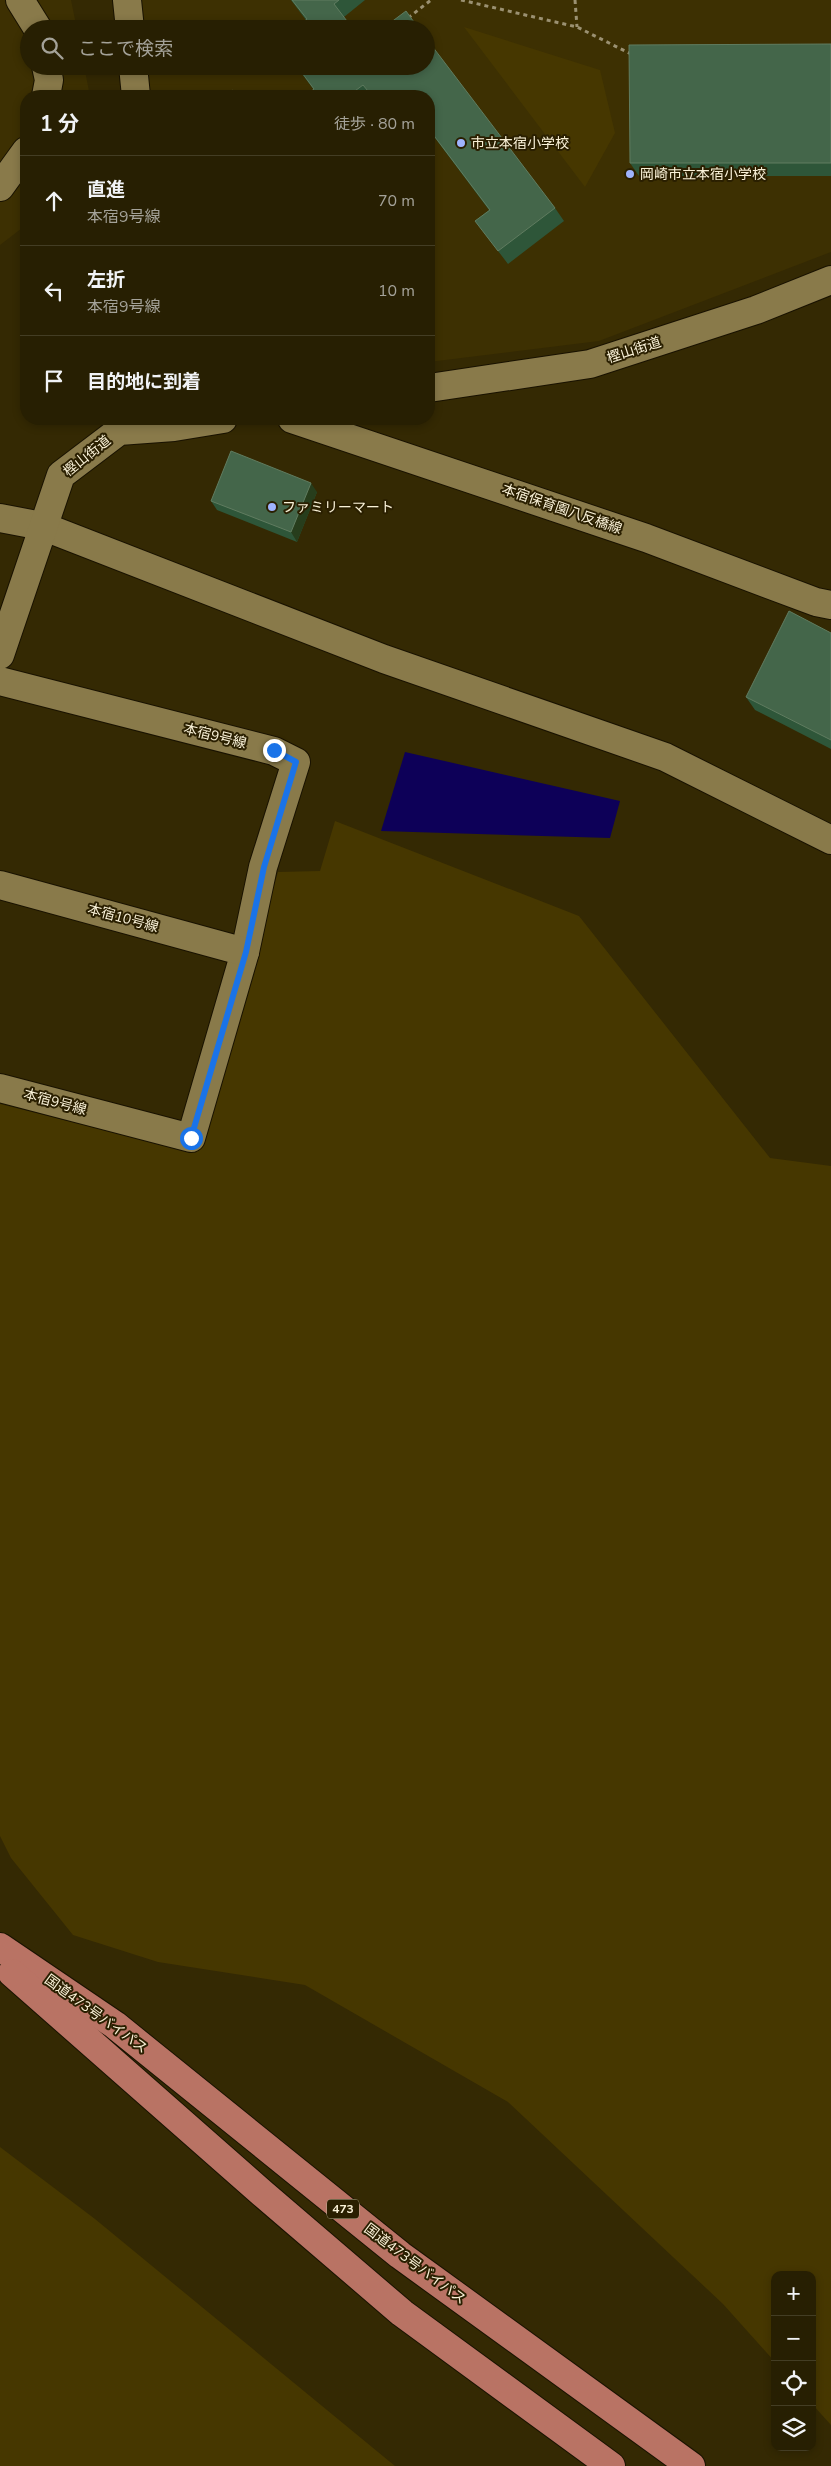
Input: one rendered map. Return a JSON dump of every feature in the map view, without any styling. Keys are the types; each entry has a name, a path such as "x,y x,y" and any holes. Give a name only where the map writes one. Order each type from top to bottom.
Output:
{"highway":[{"name":"国道473号バイパス","path":"0,1947 115,2024 400,2255 691,2466"},
{"name":"国道473号バイパス","path":"0,1962 262,2193 402,2313 611,2466"}],"street":[{"path":"20,0 32,20"},
{"path":"127,0 129,20"},
{"path":"47,90 48,75"},
{"path":"134,75 135,90"},
{"path":"0,187 20,159"},
{"name":"樫山街道","path":"435,387 590,364 756,310 831,280"},
{"name":"樫山街道","path":"0,655 42,526 61,475 119,431 160,425"},
{"name":"本宿保育園八反橋線","path":"310,425 628,532 816,602 831,605"},
{"path":"0,518 42,526 384,659 665,757 831,840"},
{"name":"本宿9号線","path":"0,680 274,750 296,762 264,867 246,952 191,1138 0,1088"},
{"name":"本宿10号線","path":"0,885 246,952"}],"path":[{"path":"406,20 431,0"},
{"path":"461,0 577,27 638,58"},
{"path":"576,0 577,27"}],"shaded area":[{"path":"0,0 71,0 75,20 20,20 20,75 86,75 89,90 20,90 20,230 0,245"},
{"name":"岡崎市立本宿小学校","path":"114,0 831,0 831,252 599,341 435,361 435,90 133,90 130,75 435,75 435,20 118,20"},
{"path":"464,27 600,70 615,133 585,187"},
{"path":"405,752 620,801 610,838 381,831"},
{"path":"335,821 579,916 770,1158 831,1166 831,2425 816,2408 816,2271 771,2271 771,2358 723,2304 508,2102 305,1985 158,1962 73,1935 11,1858 0,1836 0,1104 196,1153 278,872 320,871"},
{"path":"0,2147 95,2219 395,2466 0,2466"}],"building":[{"path":"292,0 339,0 334,4 346,20 306,20 307,19"},
{"path":"406,11 412,20 394,20"},
{"path":"831,44 831,163 630,163 629,45"},
{"path":"435,50 555,208 498,251 475,221 490,210 435,137 435,90 367,90 363,85 356,90 313,90 314,89 304,75 435,75"},
{"path":"231,451 311,483 291,532 211,501"},
{"path":"789,611 831,633 831,740 746,697"}],"place":[{"name":"市立本宿小学校","path":"461,143"},
{"name":"岡崎市立本宿小学校","path":"630,174"},
{"name":"ファミリーマート","path":"272,507"}],"route":[{"path":"191,1138 246,952 264,867 296,762 274,750"}]}
